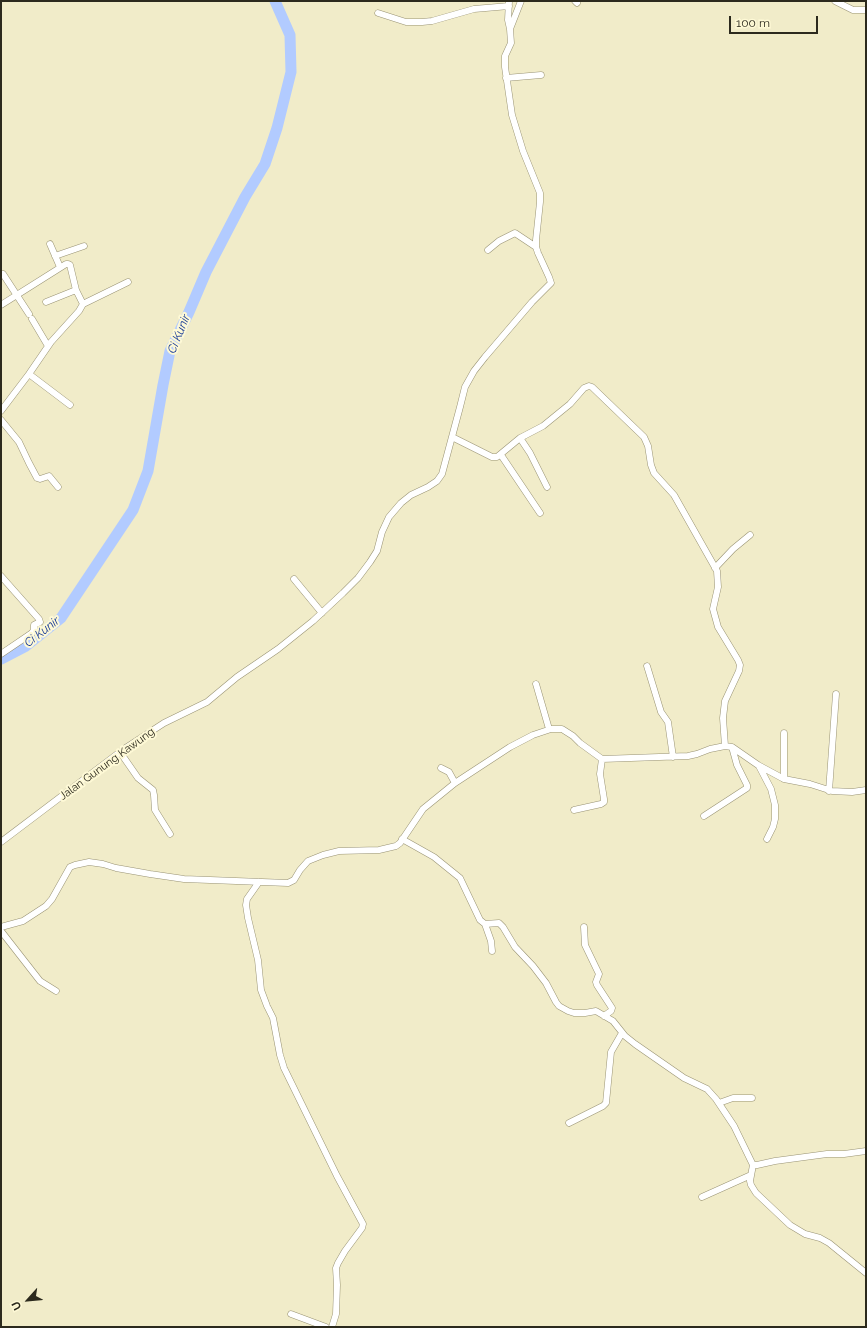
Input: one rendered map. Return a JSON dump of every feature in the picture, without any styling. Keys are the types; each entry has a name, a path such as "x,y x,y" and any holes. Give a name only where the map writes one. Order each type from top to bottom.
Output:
{"street":[{"path":"510,29 521,1"},
{"path":"836,1 853,10 866,10"},
{"path":"378,13 406,22 422,22 432,21 474,9 509,3 508,20 511,44 505,56 506,78 512,115 523,151 540,193 536,247"},
{"path":"506,78 541,75"},
{"path":"488,250 499,241 515,233 536,247"},
{"path":"50,244 60,267"},
{"path":"54,256 84,246"},
{"name":"Jalan Gunung Kawung","path":"1,842 120,752 164,723 206,702 237,677 278,649 322,613 353,583 377,551 382,532 393,512 411,495 437,481 442,474 465,387 474,371 550,282 536,247"},
{"path":"1,305 66,264 70,265 76,290 83,304"},
{"path":"3,274 48,346"},
{"path":"1,410 29,374 48,346 79,312 83,304 128,282"},
{"path":"46,302 76,290"},
{"path":"29,374 70,405"},
{"path":"452,436 496,458 520,438 543,426 570,404 586,387 591,386 644,437 648,446 650,465 654,473 674,495 715,568 718,579 718,587 713,609 718,627 740,665 739,671 725,701 723,718 725,746"},
{"path":"1,420 19,442 28,463 37,478 40,479 48,476 58,487"},
{"path":"520,438 530,453 547,487"},
{"path":"501,455 540,513"},
{"path":"715,568 733,549 750,535"},
{"path":"1,576 40,622 34,625 34,630 32,633 1,654"},
{"path":"294,579 322,613"},
{"path":"647,666 661,712 668,722 673,757"},
{"path":"536,684 549,729"},
{"path":"830,791 836,694"},
{"path":"1,927 23,922 46,906 52,899 70,868 75,864 89,862 184,879 288,883 294,880 308,861 315,858 339,851 385,849 396,846 400,844 423,809 455,783 510,747 533,735 549,729 562,729 602,759 673,757 697,754 710,749 725,746 732,747 758,765 784,779 810,784 830,791 852,792 866,790"},
{"path":"784,733 784,779"},
{"path":"704,816 746,788 747,785 737,765 732,747"},
{"path":"120,752 138,778 153,790 155,810 170,834"},
{"path":"574,810 601,804 604,801 600,774 602,759"},
{"path":"758,765 771,789 775,805 775,819 767,839"},
{"path":"441,768 449,772 455,783"},
{"path":"402,839 434,857 460,878 479,918 486,924 492,951"},
{"path":"259,882 247,899 246,905 258,960 261,990 273,1018 280,1055 284,1068 333,1169 363,1224 362,1228 345,1251 336,1268 336,1314 332,1327"},
{"path":"486,924 499,923 503,927 518,952 533,966 546,983 559,1006 574,1013 596,1011 613,1021 622,1033 635,1044 684,1078 707,1089 719,1103 734,1126 753,1165 750,1181 753,1190 781,1217 801,1232 820,1238 829,1243 866,1273"},
{"path":"584,927 585,945 599,974 596,982 597,986 612,1008 611,1011 604,1016"},
{"path":"1,930 40,981 56,991"},
{"path":"570,1123 606,1103 611,1052 622,1033"},
{"path":"719,1103 732,1098 752,1098"},
{"path":"753,1165 827,1154 866,1152"},
{"path":"702,1197 751,1174"},
{"path":"291,1314 326,1327"}],"waterway":[{"name":"Ci Kunir","path":"1,659 26,646 61,618 133,510 148,471 170,351 206,272 245,197 265,164 277,128 291,72 290,35 275,1"}]}
